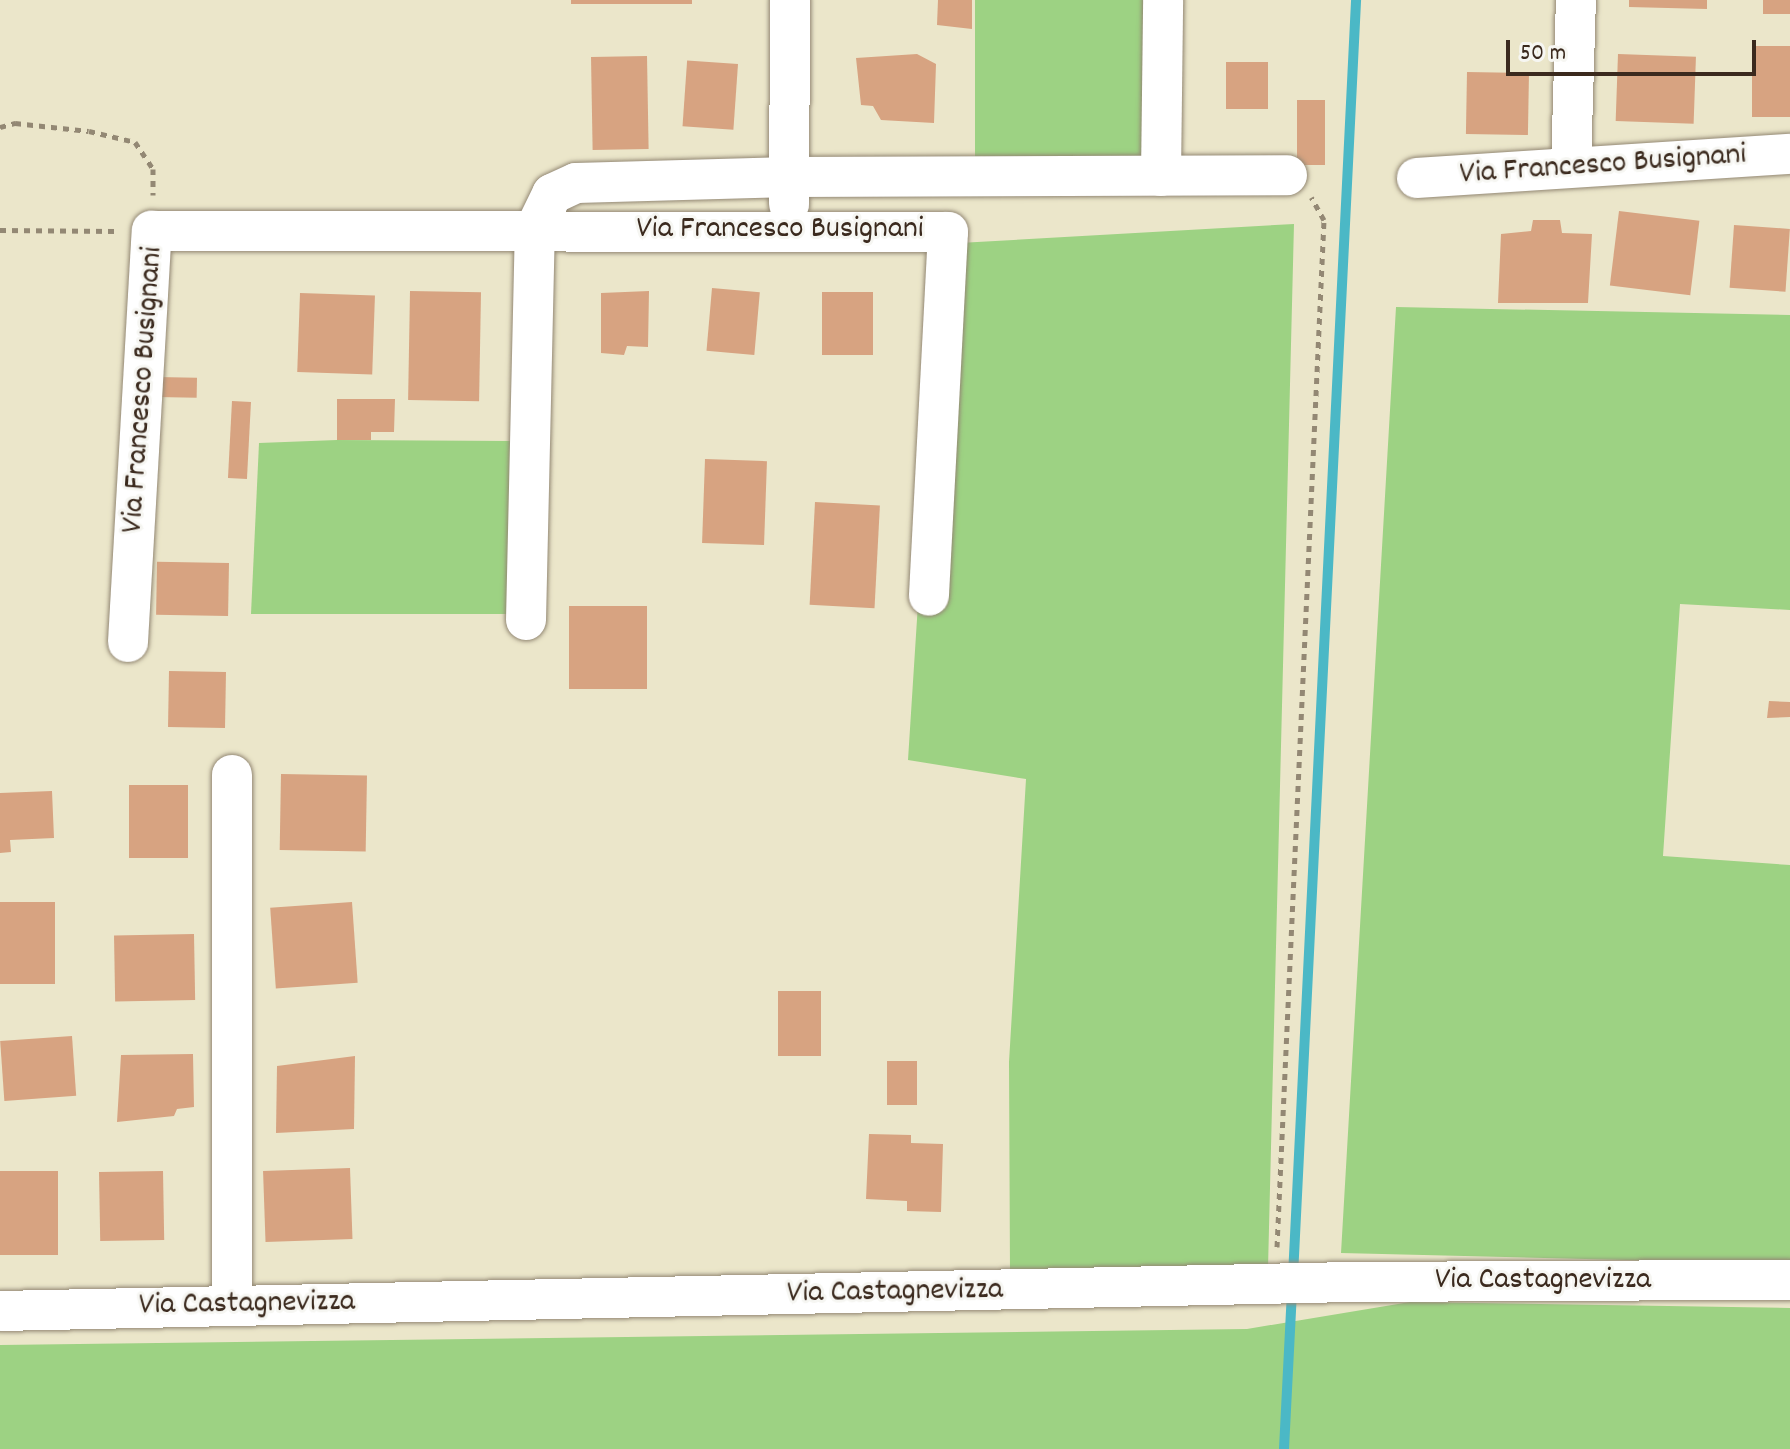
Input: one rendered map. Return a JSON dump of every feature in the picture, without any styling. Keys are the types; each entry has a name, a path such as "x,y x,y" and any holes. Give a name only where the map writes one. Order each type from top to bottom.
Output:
{"street":[{"path":"788,230 790,0"},
{"path":"1161,176 1163,0"},
{"path":"1571,166 1576,0"},
{"name":"Via Francesco Busignani","path":"1417,178 1790,154"},
{"name":"Via Francesco Busignani","path":"535,229 552,194 576,183 790,177 1287,175"},
{"path":"526,620 535,229"},
{"name":"Via Francesco Busignani","path":"128,642 152,231 535,229 948,232 929,596"},
{"path":"232,775 232,1305"},
{"name":"Via Castagnevizza","path":"0,1311 1267,1287 1354,1282 1790,1280"}],"path":[{"path":"0,127 15,123 89,131 135,142 153,169 152,231 0,230"},
{"path":"1267,1287 1277,1258 1324,220 1309,193 1287,175"}],"green space":[{"path":"975,0 1143,0 1143,167 975,167"},
{"path":"1294,224 1268,1268 1010,1274 1009,1062 1026,779 908,760 941,244"},
{"path":"1396,307 1790,315 1790,610 1680,604 1663,856 1790,865 1790,1264 1341,1253"},
{"path":"517,441 519,614 251,614 259,443"},
{"path":"1410,1302 1790,1308 1790,1449 0,1449 0,1345 1247,1329"}],"building":[{"path":"571,0 692,0 692,4 571,4"},
{"path":"938,0 972,0 972,29 937,25"},
{"path":"1629,0 1707,0 1707,9 1629,7"},
{"path":"1763,0 1790,0 1790,14 1763,14"},
{"path":"1752,46 1790,46 1790,117 1752,117"},
{"path":"917,54 936,64 934,123 881,120 873,106 861,105 856,58"},
{"path":"1618,54 1696,57 1694,124 1616,121"},
{"path":"647,56 649,149 593,150 591,57"},
{"path":"687,60 738,64 733,130 683,126"},
{"path":"1226,62 1268,62 1268,109 1226,109"},
{"path":"1467,72 1529,73 1528,135 1466,134"},
{"path":"1297,100 1325,100 1325,165 1297,165"},
{"path":"1619,211 1699,221 1690,295 1610,285"},
{"path":"1533,220 1560,220 1562,233 1592,234 1588,303 1498,303 1501,234 1531,231"},
{"path":"1734,225 1790,229 1785,292 1730,288"},
{"path":"712,288 760,292 754,355 707,351"},
{"path":"410,291 481,292 479,401 408,400"},
{"path":"649,291 648,347 627,346 624,355 601,353 601,293"},
{"path":"822,292 873,292 873,355 822,355"},
{"path":"300,293 375,296 372,375 297,372"},
{"path":"157,377 197,378 197,398 157,397"},
{"path":"337,399 395,399 394,432 371,432 371,440 337,440"},
{"path":"232,401 251,402 247,479 228,478"},
{"path":"705,459 767,461 764,545 702,543"},
{"path":"815,502 880,505 875,608 810,605"},
{"path":"157,562 229,563 228,616 156,615"},
{"path":"569,606 647,606 647,689 569,689"},
{"path":"169,671 226,672 225,728 168,727"},
{"path":"1769,701 1790,702 1790,717 1767,718"},
{"path":"281,774 367,776 366,851 280,850"},
{"path":"129,785 188,785 188,858 129,858"},
{"path":"52,791 54,838 10,840 11,852 0,853 0,793"},
{"path":"0,902 55,902 55,984 0,984"},
{"path":"352,902 358,983 276,989 270,908"},
{"path":"194,934 195,1000 115,1001 114,935"},
{"path":"778,991 821,991 821,1056 778,1056"},
{"path":"72,1036 76,1096 4,1101 0,1041"},
{"path":"193,1054 194,1107 177,1109 174,1116 117,1122 121,1055"},
{"path":"355,1056 354,1129 276,1133 277,1066"},
{"path":"887,1061 917,1061 917,1105 887,1105"},
{"path":"869,1134 911,1135 911,1143 943,1144 941,1212 907,1211 907,1201 866,1199"},
{"path":"350,1168 352,1239 266,1242 263,1171"},
{"path":"0,1171 58,1171 58,1255 0,1255"},
{"path":"163,1171 164,1240 100,1241 99,1172"}],"waterway":[{"path":"1293,1276 1356,0"},
{"path":"1284,1449 1292,1292"}]}
